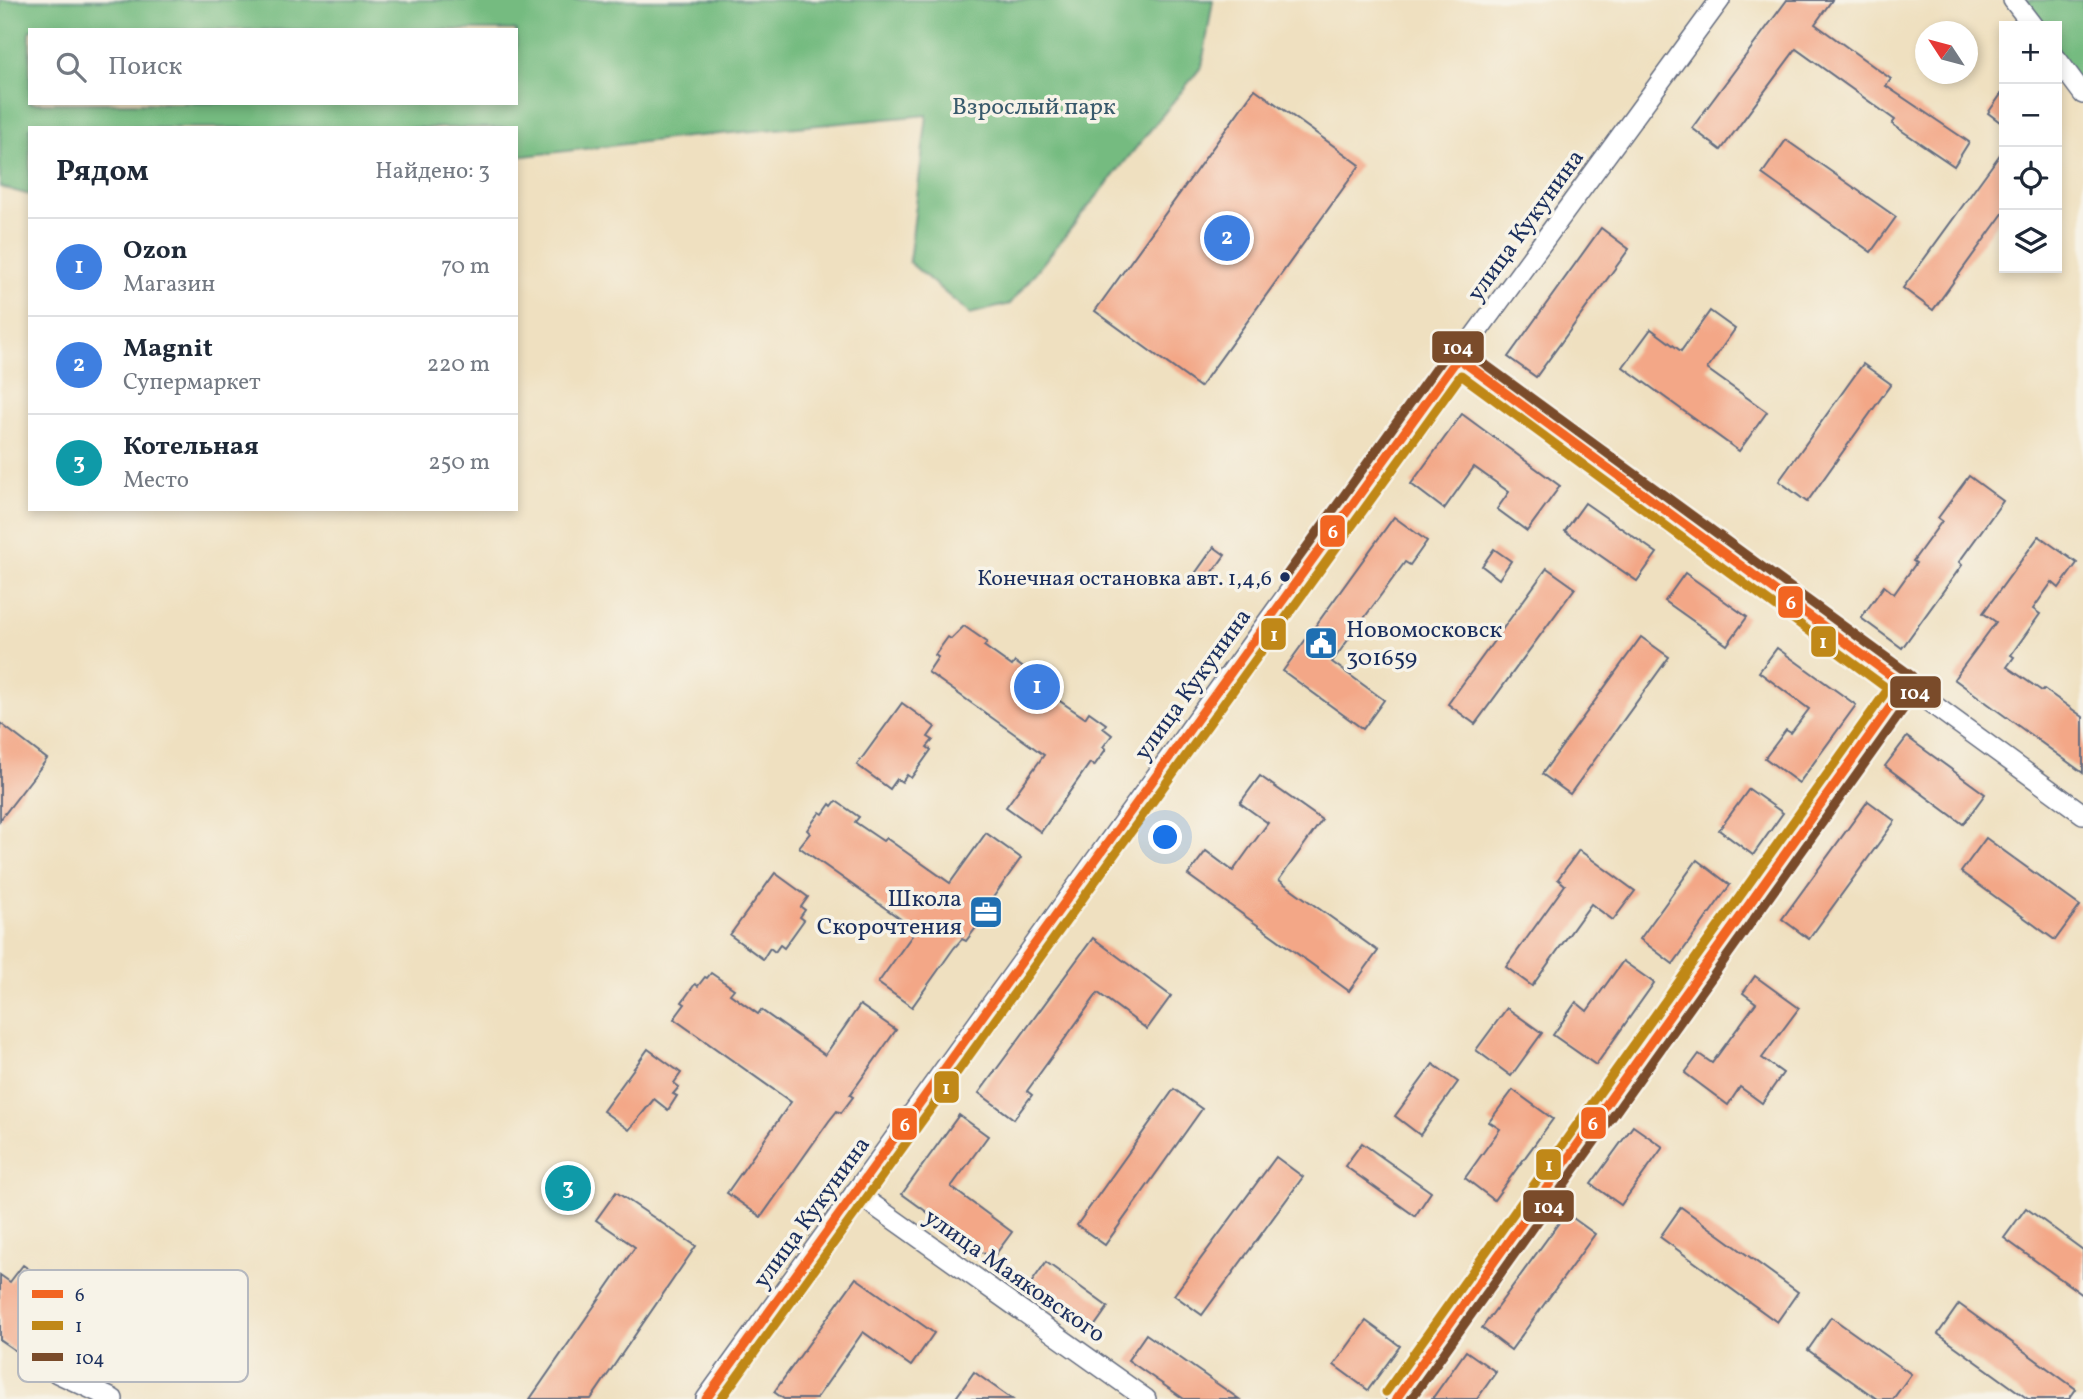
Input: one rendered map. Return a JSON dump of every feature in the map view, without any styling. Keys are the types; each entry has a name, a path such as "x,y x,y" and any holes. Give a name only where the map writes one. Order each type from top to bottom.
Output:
{"street":[{"name":"улица Кукунина","path":"706,1399 1720,0"},
{"path":"2013,0 2029,21"},
{"path":"2062,66 2083,94"},
{"path":"1458,358 2083,814"},
{"path":"1396,1399 1905,686"},
{"name":"улица Маяковского","path":"855,1192 1146,1399"},
{"path":"76,1382 113,1399"}],"green space":[{"name":"Взрослый парк","path":"0,0 1213,0 1202,66 1010,304 970,314 909,262 927,115 677,138 518,157 518,126 28,126 28,194 0,187"},
{"path":"2013,0 2083,0 2083,94 2062,66 2062,21 2029,21"}],"building":[{"path":"1787,0 1832,0 1815,24 1891,79 1886,86 1969,142 1954,166 1892,124 1895,120 1796,49 1721,150 1692,128"},
{"path":"1255,89 1360,165 1200,387 1095,311"},
{"path":"1999,97 1999,121 1988,113"},
{"path":"1786,140 1896,217 1871,252 1762,174"},
{"path":"1999,156 1999,219 1933,310 1903,288"},
{"path":"1601,228 1629,249 1536,377 1508,357"},
{"path":"1710,311 1735,329 1707,369 1767,412 1739,451 1623,367 1651,329 1681,351"},
{"path":"1863,364 1891,384 1807,502 1779,481"},
{"path":"1462,414 1560,486 1527,531 1497,509 1509,492 1474,467 1444,509 1411,484"},
{"path":"1969,476 2003,501 1959,562 1962,565 1902,648 1861,618 1884,586 1894,594 1916,563 1913,561 1942,521 1938,518"},
{"path":"1585,503 1657,553 1637,581 1565,531"},
{"path":"1394,517 1427,541 1410,565 1405,562 1332,662 1384,700 1363,729 1283,671"},
{"path":"2039,536 2077,563 2059,588 2052,582 2033,609 2040,614 2011,655 2014,657 2007,667 2083,717 2083,773 1954,679 1996,622 1983,613"},
{"path":"1214,547 1225,555 1205,583 1194,575"},
{"path":"1494,549 1511,561 1499,579 1482,566"},
{"path":"1547,568 1575,588 1475,724 1448,704"},
{"path":"1685,573 1747,617 1727,645 1665,601"},
{"path":"964,626 987,642 984,646 1012,666 1015,662 1061,695 1057,699 1085,718 1089,712 1106,724 1103,728 1112,735 1094,766 1090,763 1041,832 1006,807 1044,755 928,672 938,657 935,655 948,637 951,639"},
{"path":"1641,637 1669,657 1570,794 1542,774"},
{"path":"1777,648 1856,705 1799,783 1765,758 1786,730 1791,733 1809,709 1759,672"},
{"path":"902,703 935,727 928,737 933,740 927,747 931,750 911,778 907,775 902,782 897,779 890,789 857,765"},
{"path":"0,723 47,759 0,820"},
{"path":"1907,737 1985,794 1963,824 1885,766"},
{"path":"1260,776 1322,820 1279,880 1378,951 1349,991 1188,875 1206,851 1233,871 1268,823 1240,803"},
{"path":"1749,789 1783,813 1753,855 1719,830"},
{"path":"836,801 859,817 855,822 883,841 886,838 950,883 986,833 1021,858 975,923 978,925 966,941 962,939 954,948 912,1007 878,983 916,930 799,847 810,833 807,830 820,812 823,814 830,804 832,806"},
{"path":"1868,801 1895,821 1809,939 1782,919"},
{"path":"1986,838 2080,906 2055,940 1961,872"},
{"path":"1579,850 1635,891 1613,920 1591,904 1532,986 1506,967 1565,885 1558,879"},
{"path":"1697,860 1730,885 1673,964 1640,939"},
{"path":"775,873 808,897 801,907 805,910 800,917 804,920 784,948 780,945 775,952 770,948 763,959 730,935"},
{"path":"1093,938 1171,996 1147,1029 1098,993 1027,1091 1032,1095 1014,1119 979,1093"},
{"path":"1623,961 1654,983 1596,1065 1553,1035 1576,1002 1587,1011"},
{"path":"711,973 734,989 730,994 758,1014 761,1010 825,1055 860,1005 896,1030 850,1095 853,1097 841,1113 837,1111 829,1121 761,1217 727,1193 791,1102 674,1019 695,984 698,986"},
{"path":"1755,976 1799,1008 1762,1058 1783,1073 1762,1103 1740,1087 1728,1105 1685,1073 1699,1054 1712,1063 1756,1003 1743,993"},
{"path":"1507,1008 1542,1033 1511,1076 1476,1050"},
{"path":"648,1049 681,1073 674,1083 679,1087 673,1094 677,1096 668,1110 654,1099 629,1130 603,1111"},
{"path":"1433,1064 1458,1082 1420,1135 1395,1116"},
{"path":"1174,1089 1202,1109 1105,1245 1077,1225"},
{"path":"1513,1090 1553,1119 1494,1200 1465,1178 1500,1129 1489,1122"},
{"path":"959,1115 988,1136 951,1187 1012,1232 992,1259 902,1194"},
{"path":"1633,1126 1663,1147 1621,1205 1591,1184"},
{"path":"1362,1143 1431,1192 1415,1216 1345,1166"},
{"path":"1276,1157 1303,1177 1202,1315 1174,1295"},
{"path":"570,1164 590,1180 566,1211 546,1195"},
{"path":"616,1192 696,1246 591,1399 530,1399 635,1247 596,1220"},
{"path":"1681,1207 1798,1292 1777,1322 1660,1237"},
{"path":"2026,1208 2083,1250 2083,1295 2004,1238"},
{"path":"1566,1213 1595,1234 1511,1350 1482,1328"},
{"path":"1046,1262 1108,1307 1091,1331 1029,1286"},
{"path":"18,1272 18,1352 0,1340 0,1275 10,1282"},
{"path":"856,1278 934,1333 911,1366 863,1332 816,1399 784,1399 774,1392"},
{"path":"1959,1304 2076,1389 2069,1399 2028,1399 1938,1334"},
{"path":"1831,1317 1911,1374 1893,1399 1877,1399 1808,1350"},
{"path":"1366,1321 1400,1346 1368,1390 1334,1365"},
{"path":"1146,1334 1239,1399 1184,1399 1128,1360"},
{"path":"1466,1351 1496,1372 1477,1399 1432,1399"},
{"path":"974,1372 1012,1399 955,1399"}],"transit line":[{"name":"104","path":"1285,577 1448,351 1460,346 1912,676 1917,684 1915,693 1411,1399"},
{"name":"6","path":"706,1399 1458,358 1905,686 1396,1399"},
{"name":"1","path":"721,1399 1461,375 1888,689 1386,1392"}],"place":[{"name":"Magnit","path":"1227,238"},
{"name":"Конечная остановка авт. 1,4,6","path":"1285,577"},
{"name":"Новомосковск 301659","path":"1321,643"},
{"name":"Ozon","path":"1037,687"},
{"name":"Школа Скорочтения","path":"986,912"},
{"name":"Котельная","path":"568,1188"}]}
